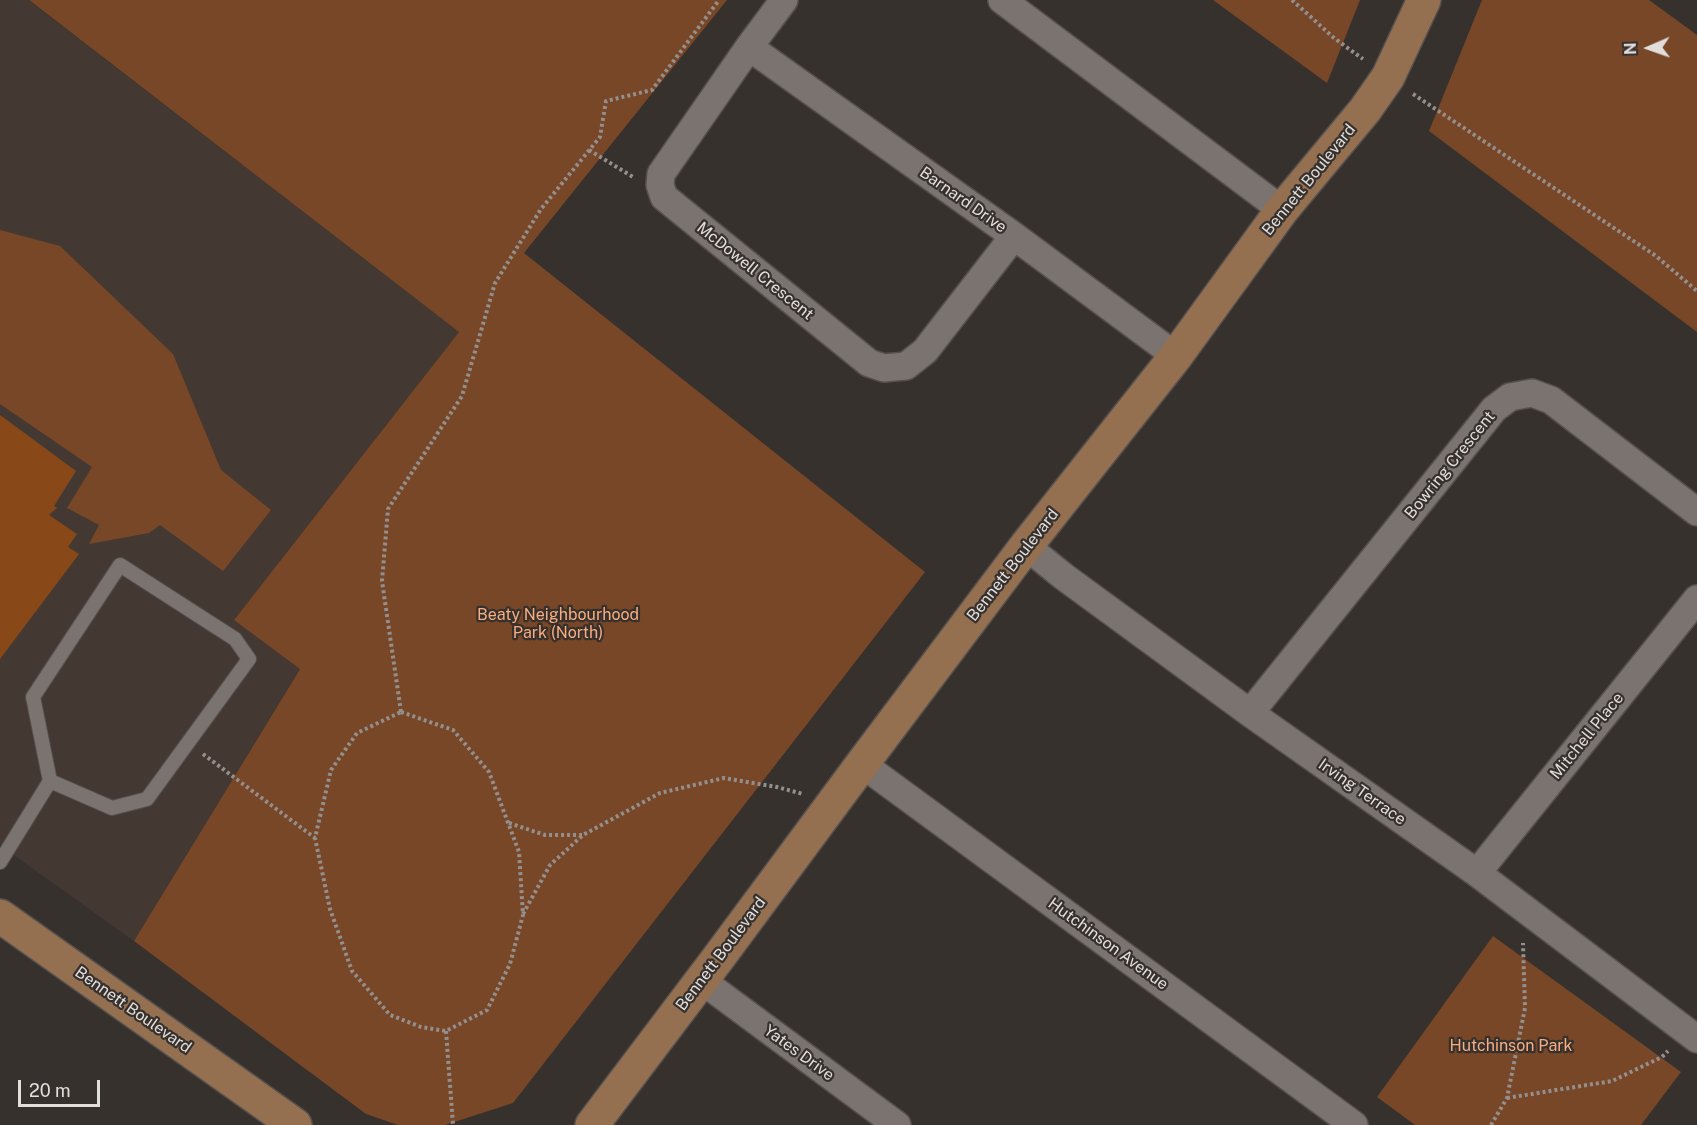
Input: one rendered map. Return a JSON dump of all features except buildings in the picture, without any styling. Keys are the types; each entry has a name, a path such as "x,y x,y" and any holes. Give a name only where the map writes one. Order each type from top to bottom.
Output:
{"street":[{"path":"664,197 660,185 661,174 784,0"},
{"path":"1002,0 1282,210"},
{"name":"Bennett Boulevard","path":"592,1125 1026,546 1176,356 1282,210 1365,110 1388,77 1424,0"},
{"name":"Barnard Drive","path":"749,47 1014,236 1176,356"},
{"name":"McDowell Crescent","path":"664,197 869,363 884,368 906,366 925,351 1014,236"},
{"name":"Bowring Crescent","path":"1250,713 1494,410 1510,398 1532,393 1551,400 1697,512"},
{"name":"Irving Terrace","path":"1026,546 1063,576 1250,713 1693,1029"},
{"name":"Mitchell Place","path":"1477,873 1697,599"},
{"name":"Hutchinson Avenue","path":"862,764 1354,1125"},
{"name":"Bennett Boulevard","path":"0,916 295,1125"},
{"name":"Yates Drive","path":"701,980 897,1125"}],"lane":[{"path":"0,862 50,781 33,697 120,565 235,639 249,659 147,799 112,808 50,781"}],"path":[{"path":"401,712 382,581 388,509 462,396 495,283 541,209 600,137 606,101 652,90 719,0"},
{"path":"1292,0 1334,38 1388,77 1656,256 1697,291"},
{"path":"589,150 664,197"},
{"path":"523,915 519,852 509,823 489,772 453,730 401,712 357,733 331,770 315,838 330,909 352,971 390,1015 421,1027 446,1031 487,1010 510,964 523,915 550,865 583,835 660,793 724,778 777,787 833,802"},
{"path":"188,743 315,838"},
{"path":"509,823 545,835 583,835"},
{"path":"1491,1125 1507,1098 1525,1008 1522,908"},
{"path":"1507,1098 1612,1081 1662,1058 1693,1029"},
{"path":"446,1031 453,1125"}],"shaded area":[{"path":"0,0 28,0 459,332 234,620 300,668 134,941 0,845"}],"green space":[{"name":"Beaty Neighbourhood Park (North)","path":"29,0 727,0 524,253 925,572 513,1103 445,1125 398,1125 366,1114 134,941 300,669 234,620 459,332"},
{"path":"1213,0 1360,0 1327,83"},
{"path":"1482,0 1649,0 1697,35 1697,332 1429,131"},
{"path":"0,230 60,246 173,354 221,470 271,510 223,571 160,525 149,533 89,544 99,525 67,508 92,467 0,404"},
{"name":"Hutchinson Park","path":"1493,936 1681,1072 1641,1125 1415,1125 1377,1097"}]}
